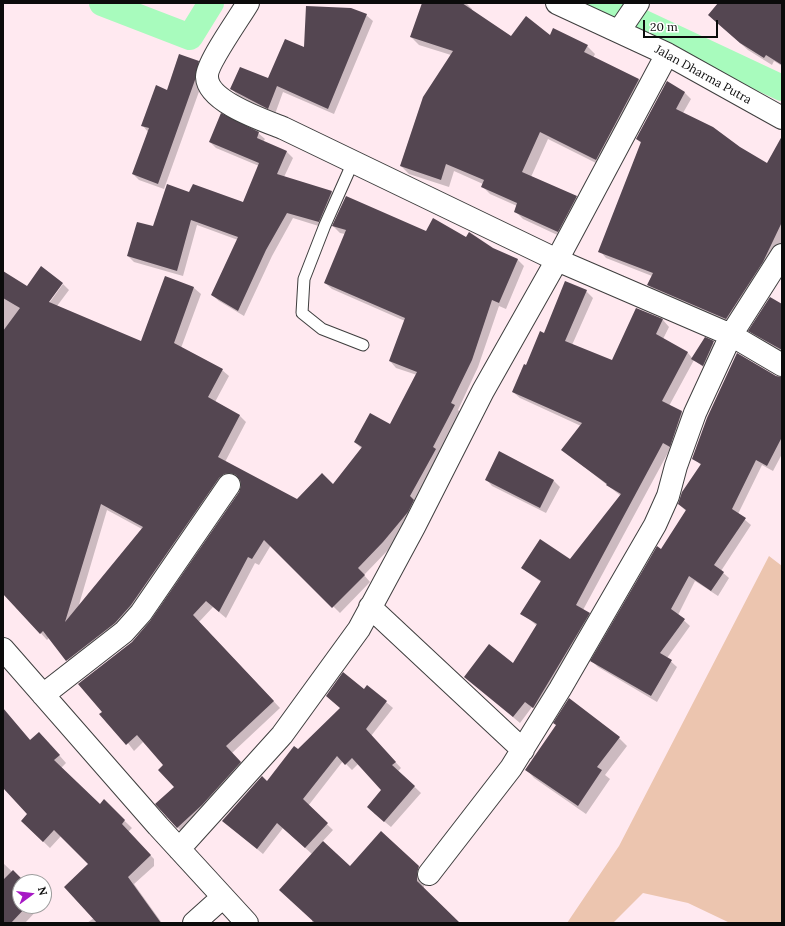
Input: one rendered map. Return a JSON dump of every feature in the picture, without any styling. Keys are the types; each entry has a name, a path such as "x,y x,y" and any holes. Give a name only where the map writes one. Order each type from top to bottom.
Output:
{"street":[{"path":"248,3 210,65 207,77 209,84 217,96 242,110 557,260 731,335 782,365"},
{"name":"Jalan Dharma Putra","path":"558,3 667,54 782,118"},
{"path":"619,32 638,3"},
{"path":"179,849 282,735 359,629 414,527 482,391 557,260 667,54"},
{"path":"429,874 512,768 560,690 655,525 668,496 676,466 695,413 731,335 782,256"},
{"path":"43,695 124,632 141,613 229,485"},
{"path":"370,607 523,750"},
{"path":"3,649 179,849 247,923"},
{"path":"194,923 223,897"}],"lane":[{"path":"353,162 325,225 304,279 302,313 322,329 363,345"}],"shaded area":[{"path":"769,556 782,566 782,923 730,923 688,903 643,893 613,923 567,923 619,846"}],"building":[{"path":"422,3 462,3 511,36 526,16 550,35 553,28 588,45 584,52 639,79 596,160 540,132 522,172 577,196 558,232 514,212 517,203 481,187 484,180 446,164 441,180 400,166 423,97 453,51 410,37"},
{"path":"718,3 782,3 782,65 766,55 764,58 740,43 708,15"},
{"path":"306,6 351,8 367,14 328,109 277,86 268,109 230,89 240,67 268,78 285,39 304,47"},
{"path":"179,54 199,61 195,80 158,184 132,174 149,128 141,126 156,85 167,90"},
{"path":"667,81 685,92 676,109 713,127 740,147 767,163 782,136 782,222 763,262 726,319 647,285 653,273 598,252 641,142 636,139"},
{"path":"221,113 259,132 257,138 287,151 277,174 332,191 319,222 287,213 266,250 238,311 211,295 238,237 191,220 177,271 127,256 137,222 153,226 167,184 189,192 193,184 243,202 259,163 209,142"},
{"path":"346,196 426,231 433,218 466,237 469,232 493,248 518,259 499,303 492,300 472,360 451,403 455,405 433,447 436,449 410,496 414,500 408,512 383,542 358,568 365,575 332,608 264,540 252,559 248,557 219,612 206,601 193,615 274,701 226,746 241,762 202,805 177,828 155,804 174,787 158,770 163,765 137,735 126,745 99,714 102,712 78,684 132,642 150,621 239,492 241,486 240,480 236,475 230,473 224,474 219,478 131,605 115,623 66,661 43,631 40,634 3,594 3,331 20,308 3,298 3,271 27,286 41,266 63,283 49,302 141,341 165,276 194,287 174,343 223,369 208,397 240,415 218,457 297,499 322,473 333,484 362,447 354,442 370,413 390,424 417,372 389,361 405,318 324,283 346,230 332,226","holes":["101,504 143,527 65,622"]},
{"path":"565,281 587,290 565,341 612,360 636,308 663,319 656,334 688,352 662,401 682,411 670,447 663,443 576,605 590,613 533,708 525,702 513,717 464,677 489,644 513,663 537,624 520,614 541,581 521,568 540,539 570,559 621,494 606,485 607,484 561,450 582,423 512,392 524,364 526,365 540,331 544,333"},
{"path":"770,297 782,304 782,350 748,331"},
{"path":"705,337 714,341 703,366 691,359"},
{"path":"737,353 776,376 782,377 782,437 767,466 756,460 732,509 746,518 714,565 724,572 711,591 689,576 671,609 685,619 660,653 672,660 651,696 590,661 657,546 661,549 686,510 678,504 682,492 701,464 692,459 707,418"},
{"path":"499,451 554,480 540,508 485,480"},
{"path":"343,672 364,689 367,685 387,701 366,729 396,762 392,765 415,786 384,822 367,807 381,790 352,758 345,765 337,756 303,799 328,823 305,848 277,823 257,849 222,821 262,776 267,781 294,746 298,749 340,708 326,696"},
{"path":"569,698 620,737 597,767 602,770 578,806 525,770 556,725 553,723"},
{"path":"3,708 30,740 39,732 60,755 54,760 100,804 104,799 125,820 122,824 151,855 128,877 161,923 97,923 64,887 88,864 54,830 43,842 21,821 27,814 3,788"},
{"path":"381,831 419,866 417,881 460,923 315,923 279,890 323,841 350,866"},
{"path":"13,870 17,874 12,874 12,914 19,914 11,923 3,923 3,880"}],"waterway":[{"path":"102,3 190,37 211,3"},
{"path":"601,3 782,88"}]}
